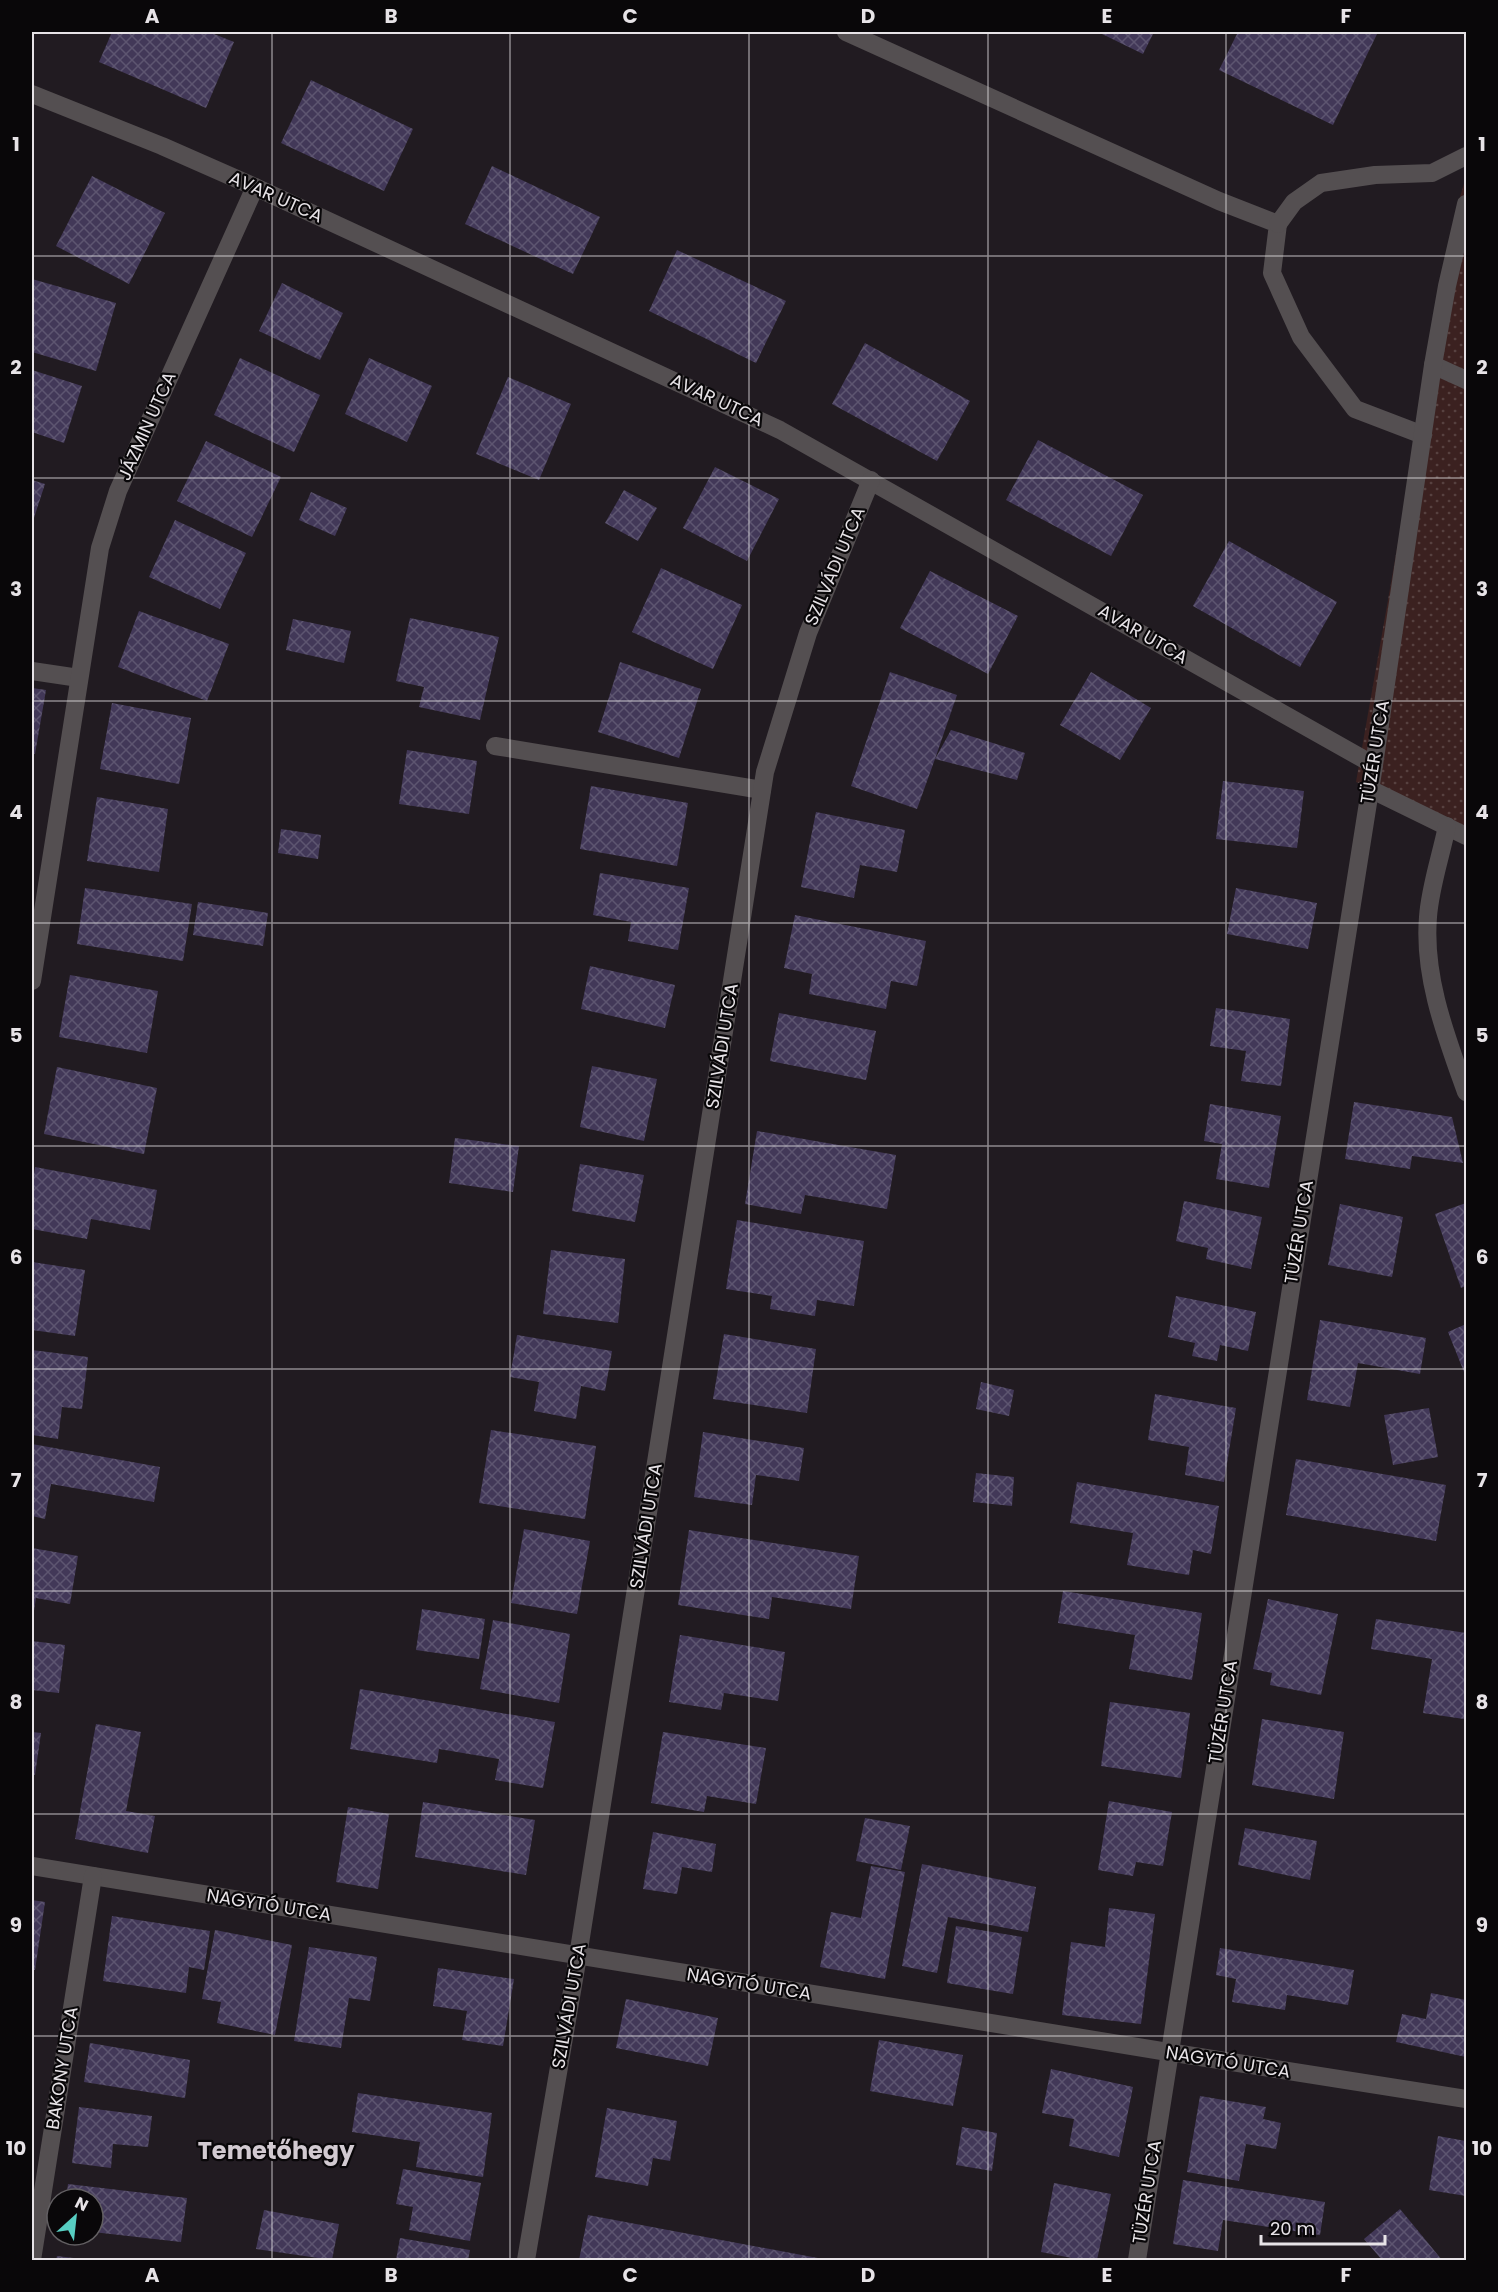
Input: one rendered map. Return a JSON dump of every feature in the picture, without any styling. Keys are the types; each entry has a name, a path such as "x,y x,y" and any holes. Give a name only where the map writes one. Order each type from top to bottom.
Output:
{"street":[{"path":"846,32 1219,201 1278,224"},
{"name":"AVAR UTCA","path":"32,94 162,146 255,187 780,430 1374,765"},
{"path":"1422,435 1355,409 1301,337 1272,273 1278,224 1294,202 1321,183 1375,175 1432,173 1467,156"},
{"name":"JÁZMIN UTCA","path":"32,981 100,548 118,491 255,187"},
{"name":"TÜZÉR UTCA","path":"1137,2260 1168,2052 1374,765 1433,365 1447,286 1467,204"},
{"path":"1433,365 1467,380"},
{"name":"SZILVÁDI UTCA","path":"526,2260 578,1956 762,790 781,715 808,633 871,480"},
{"path":"32,671 79,678"},
{"path":"495,746 762,790"},
{"path":"1370,789 1467,836"},
{"path":"1447,826 1428,915 1427,954 1446,1035 1467,1092"},
{"name":"NAGYTÓ UTCA","path":"32,1866 1467,2099"},
{"name":"BAKONY UTCA","path":"32,2260 93,1875"}],"shaded area":[{"path":"1466,177 1466,827 1356,782 1457,207"}],"building":[{"path":"112,32 209,32 234,42 206,108 99,62"},
{"path":"1098,32 1154,32 1143,54"},
{"path":"1238,32 1378,32 1333,125 1219,70"},
{"path":"311,80 413,129 384,191 281,143"},
{"path":"492,166 600,217 573,274 465,224"},
{"path":"92,176 165,213 129,284 56,246"},
{"path":"677,250 786,301 756,363 649,311"},
{"path":"32,279 116,303 96,371 32,352"},
{"path":"282,283 343,313 320,360 259,331"},
{"path":"865,343 970,401 937,461 832,404"},
{"path":"240,358 320,395 294,452 214,415"},
{"path":"369,358 432,386 407,442 345,414"},
{"path":"32,370 82,386 64,443 32,432"},
{"path":"508,377 571,404 539,480 476,454"},
{"path":"1038,440 1143,495 1111,556 1006,500"},
{"path":"206,441 281,477 252,537 177,501"},
{"path":"715,467 779,499 747,561 683,528"},
{"path":"32,480 45,484 32,524"},
{"path":"624,490 657,508 638,541 605,523"},
{"path":"311,492 347,508 335,536 299,520"},
{"path":"175,520 246,553 220,609 149,577"},
{"path":"1229,541 1337,602 1300,667 1193,606"},
{"path":"661,568 742,605 713,669 632,632"},
{"path":"930,571 1018,616 988,674 900,628"},
{"path":"139,611 229,644 207,701 118,667"},
{"path":"410,618 499,637 480,720 419,707 424,687 396,681"},
{"path":"293,619 351,631 344,663 286,650"},
{"path":"620,662 701,689 679,758 598,732"},
{"path":"890,672 957,695 917,809 851,786"},
{"path":"1091,672 1151,708 1120,760 1060,725"},
{"path":"32,688 46,690 35,754 32,753"},
{"path":"112,703 191,718 179,784 100,769"},
{"path":"951,730 1025,753 1017,780 935,759"},
{"path":"407,750 477,761 469,814 399,804"},
{"path":"1223,781 1304,791 1297,848 1216,839"},
{"path":"591,786 688,803 677,866 580,849"},
{"path":"97,797 168,809 159,872 87,861"},
{"path":"816,812 905,830 897,872 860,865 854,898 801,887"},
{"path":"281,829 321,835 318,859 278,853"},
{"path":"600,873 689,888 678,950 628,941 631,922 593,915"},
{"path":"85,888 192,904 183,961 77,944"},
{"path":"1236,888 1317,903 1308,949 1227,934"},
{"path":"198,902 268,913 263,946 193,935"},
{"path":"795,915 926,941 917,986 891,981 886,1009 809,994 812,974 784,968"},
{"path":"590,966 675,985 665,1028 581,1009"},
{"path":"70,975 158,991 147,1053 59,1037"},
{"path":"1216,1008 1290,1019 1281,1086 1241,1081 1246,1051 1210,1046"},
{"path":"779,1013 876,1031 866,1080 770,1061"},
{"path":"592,1066 657,1079 644,1141 580,1127"},
{"path":"57,1067 157,1088 144,1154 44,1134"},
{"path":"1354,1102 1452,1117 1463,1163 1412,1156 1410,1169 1345,1159"},
{"path":"1210,1104 1281,1116 1269,1188 1216,1179 1222,1144 1204,1141"},
{"path":"757,1131 896,1155 887,1209 805,1195 801,1214 745,1204"},
{"path":"455,1138 519,1146 513,1192 449,1183"},
{"path":"580,1164 644,1175 635,1222 572,1211"},
{"path":"35,1167 157,1190 150,1230 91,1219 87,1239 32,1229 32,1187"},
{"path":"1184,1201 1262,1217 1251,1269 1206,1259 1208,1248 1176,1241"},
{"path":"1466,1203 1466,1286 1461,1288 1435,1214"},
{"path":"1340,1204 1403,1217 1392,1277 1328,1265"},
{"path":"737,1220 864,1241 854,1306 817,1300 815,1316 770,1309 772,1296 726,1289"},
{"path":"551,1250 625,1259 618,1323 543,1314"},
{"path":"32,1262 85,1270 75,1336 32,1330"},
{"path":"1176,1296 1256,1312 1248,1351 1220,1345 1217,1361 1192,1356 1195,1343 1168,1337"},
{"path":"1320,1320 1426,1338 1420,1374 1358,1363 1350,1407 1307,1400"},
{"path":"1466,1324 1466,1377 1448,1332"},
{"path":"724,1334 816,1349 807,1413 713,1399"},
{"path":"517,1335 612,1351 605,1391 581,1386 576,1419 534,1411 539,1382 510,1377"},
{"path":"32,1350 88,1357 82,1409 62,1407 58,1439 32,1435"},
{"path":"981,1382 1014,1390 1009,1416 976,1409"},
{"path":"1155,1394 1236,1408 1224,1482 1185,1475 1189,1447 1148,1440"},
{"path":"1429,1408 1438,1457 1393,1465 1384,1415"},
{"path":"491,1430 596,1446 585,1519 479,1503"},
{"path":"703,1432 804,1448 799,1481 756,1475 752,1505 694,1497"},
{"path":"32,1444 160,1467 154,1502 51,1484 45,1519 32,1516"},
{"path":"1296,1459 1446,1485 1436,1541 1286,1515"},
{"path":"976,1473 1014,1477 1012,1506 973,1502"},
{"path":"1077,1482 1219,1506 1211,1554 1193,1550 1189,1575 1127,1565 1133,1533 1070,1523"},
{"path":"524,1529 590,1541 577,1614 511,1603"},
{"path":"689,1530 859,1556 851,1609 772,1597 769,1619 678,1605"},
{"path":"32,1548 78,1556 70,1604 36,1598 33,1617"},
{"path":"1063,1591 1202,1613 1192,1680 1129,1669 1135,1635 1058,1623"},
{"path":"1268,1599 1338,1614 1321,1695 1270,1685 1272,1673 1253,1669"},
{"path":"422,1609 485,1619 479,1659 416,1650"},
{"path":"1376,1619 1466,1633 1464,1719 1423,1713 1432,1659 1371,1649"},
{"path":"493,1620 570,1634 559,1703 480,1689"},
{"path":"680,1635 785,1652 778,1701 724,1693 721,1710 669,1702"},
{"path":"32,1641 65,1645 59,1693 32,1690"},
{"path":"360,1689 555,1722 543,1788 495,1780 499,1759 439,1749 437,1763 350,1749"},
{"path":"1110,1702 1190,1713 1181,1778 1101,1766"},
{"path":"1262,1719 1344,1732 1334,1799 1252,1785"},
{"path":"96,1724 141,1732 126,1811 155,1816 148,1853 75,1839"},
{"path":"32,1732 41,1733 35,1775 32,1774"},
{"path":"663,1732 766,1748 756,1804 707,1796 704,1812 651,1803"},
{"path":"1109,1801 1172,1812 1163,1866 1136,1862 1133,1876 1098,1870"},
{"path":"423,1802 535,1820 526,1875 415,1857"},
{"path":"348,1807 389,1814 378,1889 336,1882"},
{"path":"865,1818 910,1826 901,1870 856,1861"},
{"path":"1245,1828 1317,1841 1310,1880 1238,1865"},
{"path":"653,1832 716,1844 712,1872 682,1867 677,1894 643,1889"},
{"path":"922,1864 1036,1887 1028,1932 948,1917 937,1973 902,1966"},
{"path":"871,1866 905,1872 885,1979 820,1967 831,1912 861,1918"},
{"path":"32,1900 45,1902 35,1970 32,1970"},
{"path":"1109,1908 1155,1914 1141,2024 1062,2015 1071,1942 1105,1947"},
{"path":"112,1916 210,1931 204,1970 189,1967 186,1993 103,1981"},
{"path":"956,1926 1022,1937 1013,1994 947,1983"},
{"path":"215,1930 292,1945 275,2035 217,2023 221,2002 202,1999"},
{"path":"309,1947 377,1957 370,2001 349,1998 341,2048 294,2041"},
{"path":"1220,1948 1354,1970 1348,2005 1287,1995 1285,2010 1232,2002 1236,1979 1216,1975"},
{"path":"438,1968 514,1979 503,2046 462,2040 467,2011 433,2006"},
{"path":"1431,1993 1466,2000 1466,2057 1396,2042 1402,2014 1426,2019"},
{"path":"626,1999 718,2018 708,2066 616,2048"},
{"path":"879,2040 963,2055 953,2106 870,2091"},
{"path":"90,2043 190,2060 185,2098 84,2082"},
{"path":"1051,2069 1133,2087 1119,2157 1069,2146 1074,2119 1042,2113"},
{"path":"358,2093 492,2113 483,2177 416,2167 420,2142 352,2132"},
{"path":"1200,2096 1266,2107 1263,2119 1281,2123 1276,2149 1246,2144 1239,2181 1187,2172"},
{"path":"79,2107 152,2116 148,2147 113,2144 111,2168 72,2163"},
{"path":"607,2108 677,2121 670,2161 653,2158 648,2186 595,2177"},
{"path":"962,2127 997,2133 992,2171 956,2165"},
{"path":"1438,2136 1466,2141 1466,2196 1429,2190"},
{"path":"403,2169 481,2183 470,2241 409,2230 413,2207 396,2204"},
{"path":"1183,2180 1325,2202 1320,2235 1223,2220 1218,2251 1173,2244"},
{"path":"1054,2183 1111,2194 1097,2260 1082,2260 1041,2252"},
{"path":"68,2184 94,2187 68,2187"},
{"path":"105,2188 187,2198 181,2242 105,2233"},
{"path":"1400,2209 1442,2260 1382,2260 1364,2239"},
{"path":"264,2210 339,2224 332,2260 256,2249"},
{"path":"588,2215 823,2259 823,2260 579,2260"},
{"path":"400,2238 470,2250 468,2260 396,2260"},
{"path":"57,2256 82,2259 82,2260 56,2260"}],"district":[{"name":"Temetőhegy","path":"276,2151"}]}
